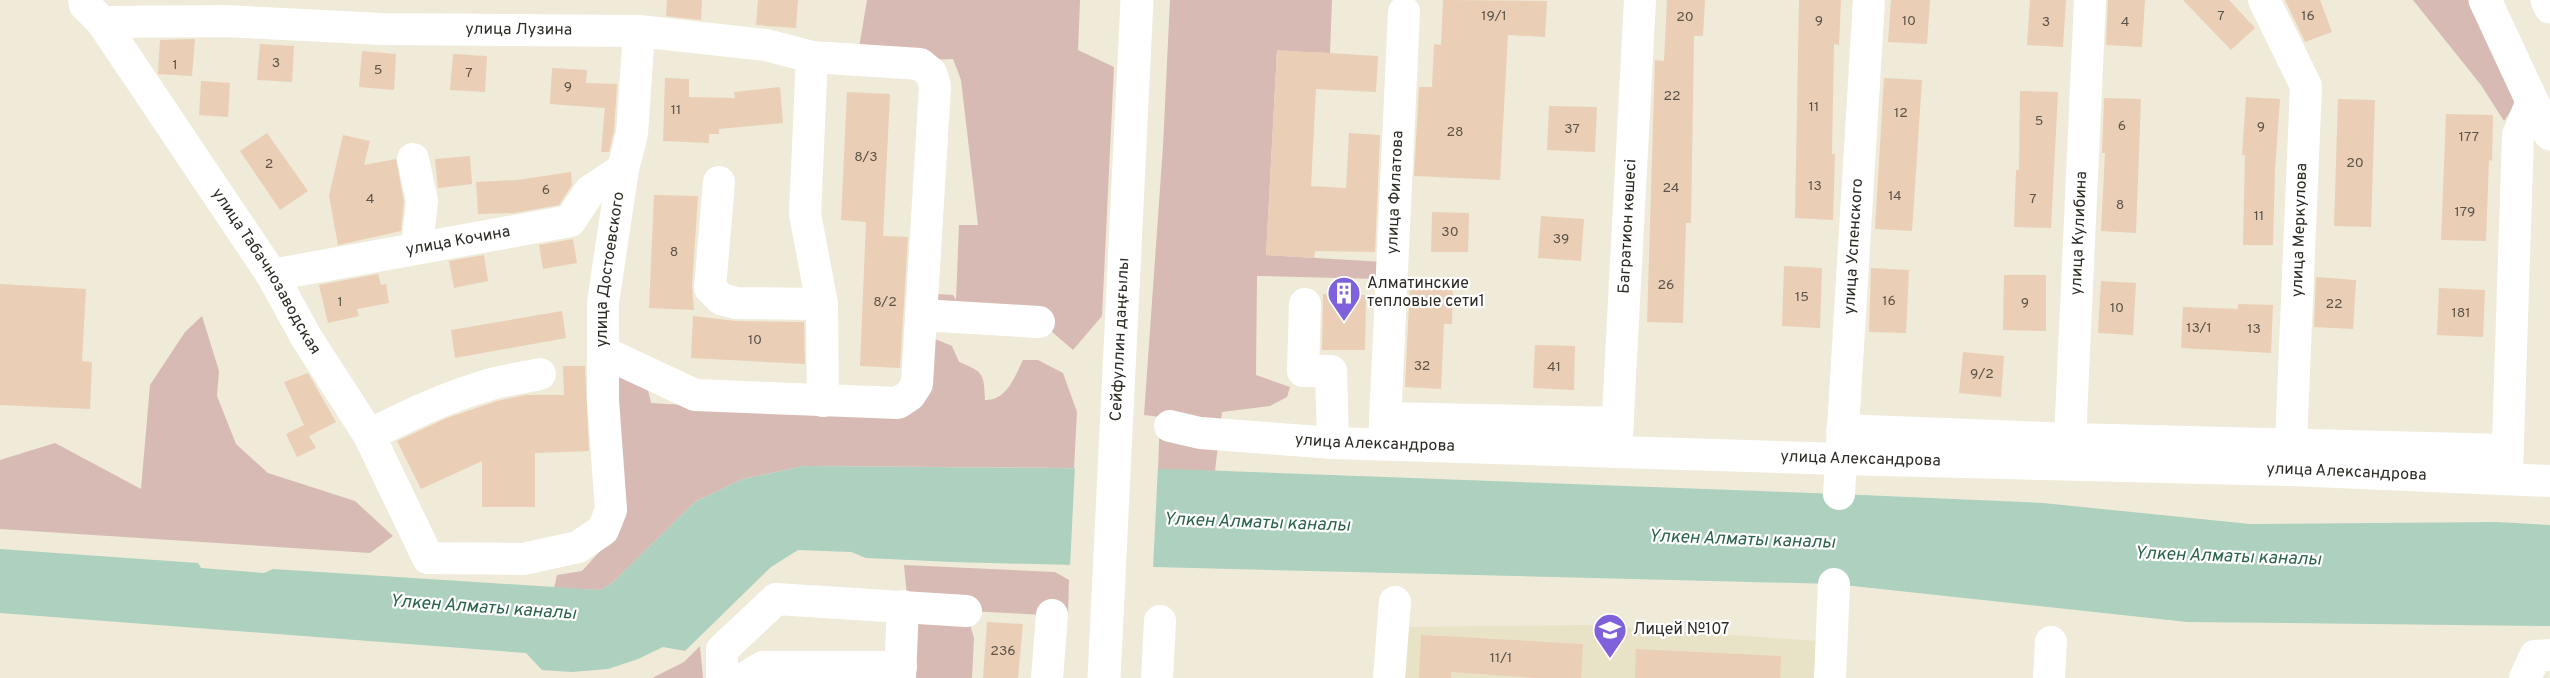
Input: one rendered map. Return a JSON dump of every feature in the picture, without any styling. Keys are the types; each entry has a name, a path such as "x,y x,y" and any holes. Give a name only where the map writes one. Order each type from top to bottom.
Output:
{"main road":[{"name":"Сейфуллин даңғылы","path":"1104,678 1137,0"},
{"path":"2485,0 2550,134"},
{"path":"2547,0 2550,7"}],"street":[{"name":"Багратион көшесі","path":"1617,437 1640,0"},
{"name":"улица Успенского","path":"1839,494 1869,0"},
{"name":"улица Кулибина","path":"2069,452 2090,0"},
{"name":"улица Меркулова","path":"2264,0 2306,86 2291,458"},
{"name":"улица Лузина","path":"93,11 382,29 639,31 766,45 812,57 920,64 931,73 935,86 921,315"},
{"name":"улица Табачнозаводская","path":"93,11 273,275 306,337 369,435 428,558"},
{"name":"улица Филатова","path":"1384,431 1404,12"},
{"name":"улица Достоевского","path":"428,558 523,559 578,547 603,530 611,510 603,400 603,302 623,169 632,134 639,31"},
{"path":"812,57 805,214 822,304 823,401"},
{"path":"2532,101 2518,135 2507,465 2550,481"},
{"path":"413,159 422,201 417,248"},
{"name":"улица Кочина","path":"273,275 570,221 590,191 623,169"},
{"path":"719,182 711,288 722,299 736,303 822,304"},
{"path":"1305,304 1303,371 1331,371 1333,443"},
{"path":"603,352 695,395 898,403 910,395 917,384 921,315 1039,322"},
{"path":"369,435 460,394 487,385 540,374"},
{"name":"улица Александрова","path":"1170,426 1200,433 1333,443 1384,431 2507,465"},
{"path":"1830,678 1834,584"},
{"path":"722,678 722,650 776,599 966,610"},
{"path":"1389,678 1395,602"},
{"path":"745,678 763,667 901,672 903,606"},
{"path":"1047,678 1052,615"},
{"path":"1157,678 1160,621"},
{"path":"2049,678 2051,642"},
{"path":"2524,678 2535,656 2550,655"}],"shaded area":[{"path":"867,0 1080,0 1078,50 1114,67 1102,316 1073,350 1051,331 921,315 922,293 953,295 956,300 959,225 978,225 961,80 953,59 928,60 859,48"},
{"path":"1170,0 1332,0 1330,53 1277,51 1266,255 1384,262 1378,279 1257,276 1256,375 1290,387 1287,397 1270,406 1222,412 1215,471 1158,469 1160,417 1144,415 1163,146"},
{"path":"2413,0 2473,0 2518,100 2504,121 2481,85"},
{"path":"202,316 219,371 217,396 236,444 268,473 355,501 393,536 370,553 0,529 0,460 55,443 141,489 150,385 185,332"},
{"path":"928,336 952,346 959,362 973,368 981,375 985,400 993,399 1005,392 1023,360 1038,360 1063,373 1077,412 1074,468 804,466 743,479 696,501 612,583 600,590 554,588 557,575 582,571 610,540 614,363 647,386 651,403 751,409 898,409"},
{"path":"904,565 1055,572 1069,580 1068,616 966,611 974,638 972,678 900,678 908,607"},
{"name":"Лицей №107","path":"1586,625 1820,641 1819,678 1399,678 1400,627"},
{"path":"700,646 703,678 652,678 684,662"}],"water":[{"name":"Үлкен Алматы каналы","path":"804,466 1172,469 2043,503 2250,524 2497,522 2550,525 2550,626 2187,622 1834,584 952,562 866,558 851,552 798,550 771,567 685,651 663,647 638,659 608,669 572,672 542,670 526,653 0,613 0,549 198,563 201,568 264,573 273,569 600,590 612,583 696,501 743,479"}],"pier":[{"path":"1075,465 1158,466 1153,569 1070,567"}],"building":[{"path":"667,0 702,0 701,20 666,16"},
{"path":"758,0 798,0 796,28 756,25"},
{"path":"1443,0 1547,1 1545,37 1508,35 1500,180 1414,176 1419,87 1432,87 1434,44 1441,45"},
{"path":"1667,0 1705,0 1703,36 1694,36 1691,223 1686,223 1683,323 1647,322 1655,60 1664,61"},
{"path":"1799,0 1841,0 1839,45 1834,44 1833,220 1795,218"},
{"path":"1891,0 1930,0 1927,44 1888,42"},
{"path":"2030,0 2066,0 2063,47 2027,45"},
{"path":"2108,0 2145,0 2142,47 2106,45"},
{"path":"2183,0 2229,0 2255,28 2231,50"},
{"path":"2285,0 2320,0 2332,32 2305,42"},
{"path":"195,39 192,76 158,74 160,40"},
{"path":"260,44 294,46 292,82 257,80"},
{"path":"1277,50 1378,56 1376,92 1316,89 1311,186 1346,188 1349,133 1380,135 1375,252 1315,251 1314,258 1266,255"},
{"path":"362,51 396,54 394,90 359,87"},
{"path":"453,54 487,56 485,92 450,90"},
{"path":"552,68 587,70 586,83 617,84 614,131 609,152 601,152 605,108 550,104"},
{"path":"665,78 689,79 689,97 735,98 734,92 780,87 783,123 719,129 719,134 709,134 709,143 663,141"},
{"path":"1884,78 1922,80 1912,231 1875,229"},
{"path":"201,81 230,83 228,117 199,115"},
{"path":"2020,91 2058,92 2051,228 2014,227 2016,170 2019,170"},
{"path":"847,92 890,94 883,236 908,237 900,368 860,366 866,222 841,220"},
{"path":"2246,97 2280,99 2273,245 2243,245 2245,155 2242,155"},
{"path":"2104,98 2141,99 2136,233 2101,231 2105,153 2102,153"},
{"path":"2338,99 2375,100 2371,227 2334,226"},
{"path":"1549,106 1597,107 1595,152 1547,150"},
{"path":"2446,114 2493,115 2486,241 2441,240"},
{"path":"267,133 308,191 280,210 240,151"},
{"path":"343,135 370,141 364,165 396,159 404,202 401,231 338,245 329,196"},
{"path":"470,156 472,184 438,188 435,159"},
{"path":"571,172 572,185 559,205 514,213 478,214 476,182 517,180"},
{"path":"654,195 698,196 692,286 694,310 649,308"},
{"path":"1432,212 1469,213 1468,252 1431,252"},
{"path":"1541,216 1584,219 1581,261 1538,258"},
{"path":"573,239 577,263 543,269 539,245"},
{"path":"484,255 488,281 454,288 449,261"},
{"path":"1784,266 1822,268 1820,328 1782,326"},
{"path":"1871,268 1909,270 1906,333 1869,332"},
{"path":"378,274 381,285 386,284 389,303 357,309 359,316 328,323 319,285"},
{"path":"2004,275 2046,275 2046,331 2003,330"},
{"path":"2316,277 2356,280 2353,329 2314,327"},
{"path":"2101,281 2136,283 2133,335 2098,333"},
{"path":"0,284 86,289 82,361 92,362 90,409 0,405"},
{"path":"1410,284 1453,286 1452,324 1444,324 1441,389 1405,387"},
{"path":"2439,288 2485,290 2483,337 2437,335"},
{"name":"Алматинские тепловые сети1","path":"1323,294 1366,295 1365,350 1322,350"},
{"path":"2238,304 2273,305 2271,353 2181,348 2183,307 2238,309"},
{"path":"562,311 566,338 455,358 451,330"},
{"path":"693,316 736,321 804,322 805,364 691,358"},
{"path":"1535,345 1575,346 1574,390 1533,388"},
{"path":"1963,352 2004,356 2001,397 1959,393"},
{"path":"563,366 585,366 589,451 535,453 535,507 482,507 482,461 421,489 397,441 447,418 497,401 525,395 564,395"},
{"path":"308,373 336,422 309,436 316,448 297,457 286,434 304,425 284,382"},
{"path":"987,622 1023,624 1018,678 983,678"},
{"path":"1421,635 1583,644 1581,678 1538,678 1451,672 1451,678 1419,678"},
{"path":"1636,649 1781,656 1780,678 1635,678"}],"place":[{"name":"Алматинские тепловые сети1","path":"1344,322"},
{"name":"Лицей №107","path":"1610,659"}]}
